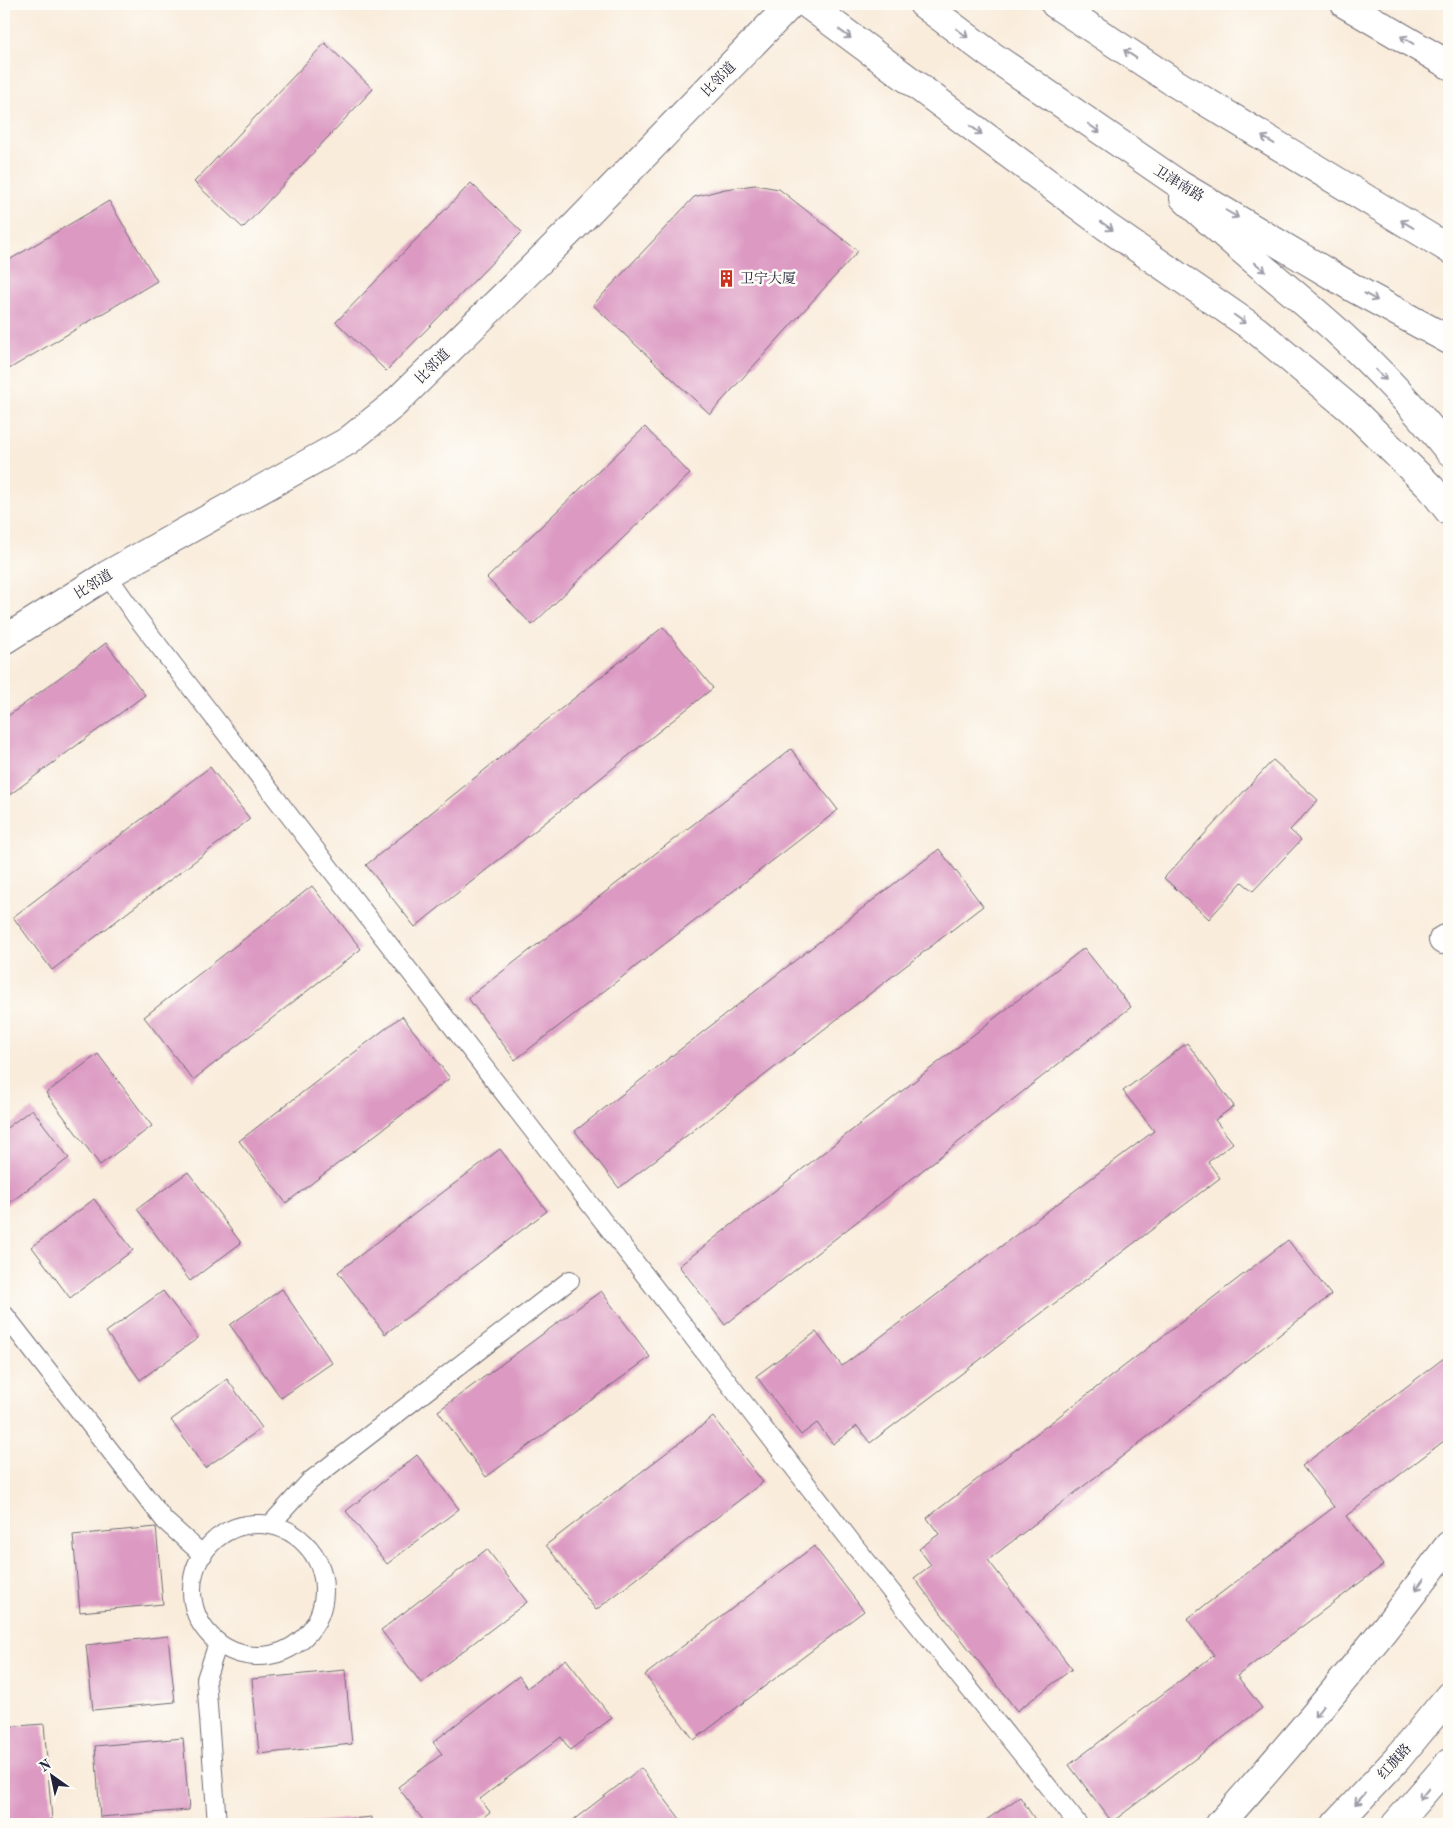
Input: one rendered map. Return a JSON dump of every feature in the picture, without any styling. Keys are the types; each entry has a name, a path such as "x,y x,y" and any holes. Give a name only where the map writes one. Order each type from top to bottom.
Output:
{"main road":[{"name":"比邻道","path":"4,640 107,575 348,442 392,405 572,229 791,4"},
{"path":"806,4 1107,227 1256,330 1354,412 1440,493 1449,512"},
{"name":"卫津南路","path":"923,4 991,55 1147,163 1355,288 1449,340"},
{"path":"1055,4 1175,83 1449,248"},
{"path":"1345,4 1449,65"},
{"path":"1147,163 1219,232 1337,331 1424,419 1449,451"},
{"path":"1220,1824 1308,1724 1413,1594 1449,1545"},
{"name":"红旗路","path":"1336,1824 1397,1759 1449,1696"},
{"path":"1396,1824 1449,1763"}],"lane":[{"path":"107,575 138,619 318,853 847,1536 1078,1824"},
{"path":"271,1524 310,1482 570,1280"},
{"path":"4,1314 165,1521 203,1555"},
{"path":"249,1524 271,1524 292,1532 309,1547 320,1566 324,1587 322,1608 313,1627 298,1642 280,1652 258,1656 237,1653 218,1643 203,1627 194,1607 192,1585 197,1563 203,1555 210,1544 228,1530 249,1524"},
{"path":"217,1824 206,1679 218,1643"}],"building":[{"path":"325,43 373,89 243,228 194,182"},
{"path":"471,183 522,232 386,371 336,322"},
{"name":"卫宁大厦","path":"755,185 779,189 858,251 710,414 593,305 694,197 725,189"},
{"path":"109,201 157,281 4,372 4,263"},
{"path":"645,427 690,474 532,625 487,578"},
{"path":"663,627 713,688 415,927 366,865"},
{"path":"106,643 145,695 4,799 4,719"},
{"path":"791,749 838,810 515,1060 468,998"},
{"path":"1273,760 1318,800 1290,830 1301,840 1253,891 1242,882 1209,919 1164,878"},
{"path":"210,767 250,819 52,970 13,917"},
{"path":"939,849 983,906 619,1188 575,1131"},
{"path":"312,886 361,949 193,1080 144,1017"},
{"path":"1084,948 1131,1007 725,1325 679,1266"},
{"path":"402,1016 450,1078 286,1203 239,1141"},
{"path":"1187,1043 1234,1106 1215,1120 1233,1143 1208,1162 1220,1178 870,1443 857,1426 833,1444 817,1423 801,1435 756,1376 816,1332 842,1366 1154,1131 1123,1091"},
{"path":"98,1054 152,1126 100,1165 46,1093"},
{"path":"32,1109 69,1158 4,1207 4,1130"},
{"path":"500,1149 547,1211 385,1334 338,1272"},
{"path":"188,1172 241,1243 190,1281 137,1209"},
{"path":"94,1199 133,1250 70,1298 32,1247"},
{"path":"1288,1240 1331,1295 988,1560 1072,1669 1017,1711 914,1578 931,1565 919,1549 939,1534 927,1518"},
{"path":"282,1289 332,1363 281,1398 230,1325"},
{"path":"163,1291 198,1338 140,1380 106,1332"},
{"path":"601,1291 650,1357 486,1477 438,1411"},
{"path":"1444,1358 1449,1365 1449,1437 1346,1516 1383,1565 1237,1676 1262,1708 1112,1822 1069,1765 1214,1655 1187,1619 1334,1507 1302,1466"},
{"path":"227,1379 262,1428 205,1468 171,1420"},
{"path":"713,1417 763,1482 596,1610 546,1545"},
{"path":"417,1455 459,1509 387,1564 346,1511"},
{"path":"156,1527 163,1604 80,1612 73,1535"},
{"path":"814,1546 864,1611 694,1740 645,1675"},
{"path":"487,1549 527,1602 421,1683 381,1630"},
{"path":"168,1636 175,1702 93,1710 86,1645"},
{"path":"566,1659 612,1718 570,1750 561,1737 480,1799 490,1812 474,1824 426,1824 398,1787 442,1754 433,1742 519,1676 527,1688"},
{"path":"345,1670 352,1744 259,1754 252,1679"},
{"path":"44,1724 52,1820 4,1824 4,1727"},
{"path":"183,1738 189,1810 100,1817 95,1746"},
{"path":"641,1768 684,1824 568,1824"},
{"path":"1020,1797 1038,1824 980,1824"},
{"path":"372,1817 372,1824 303,1824 303,1823"}],"place":[{"name":"卫宁大厦","path":"726,278"}]}
